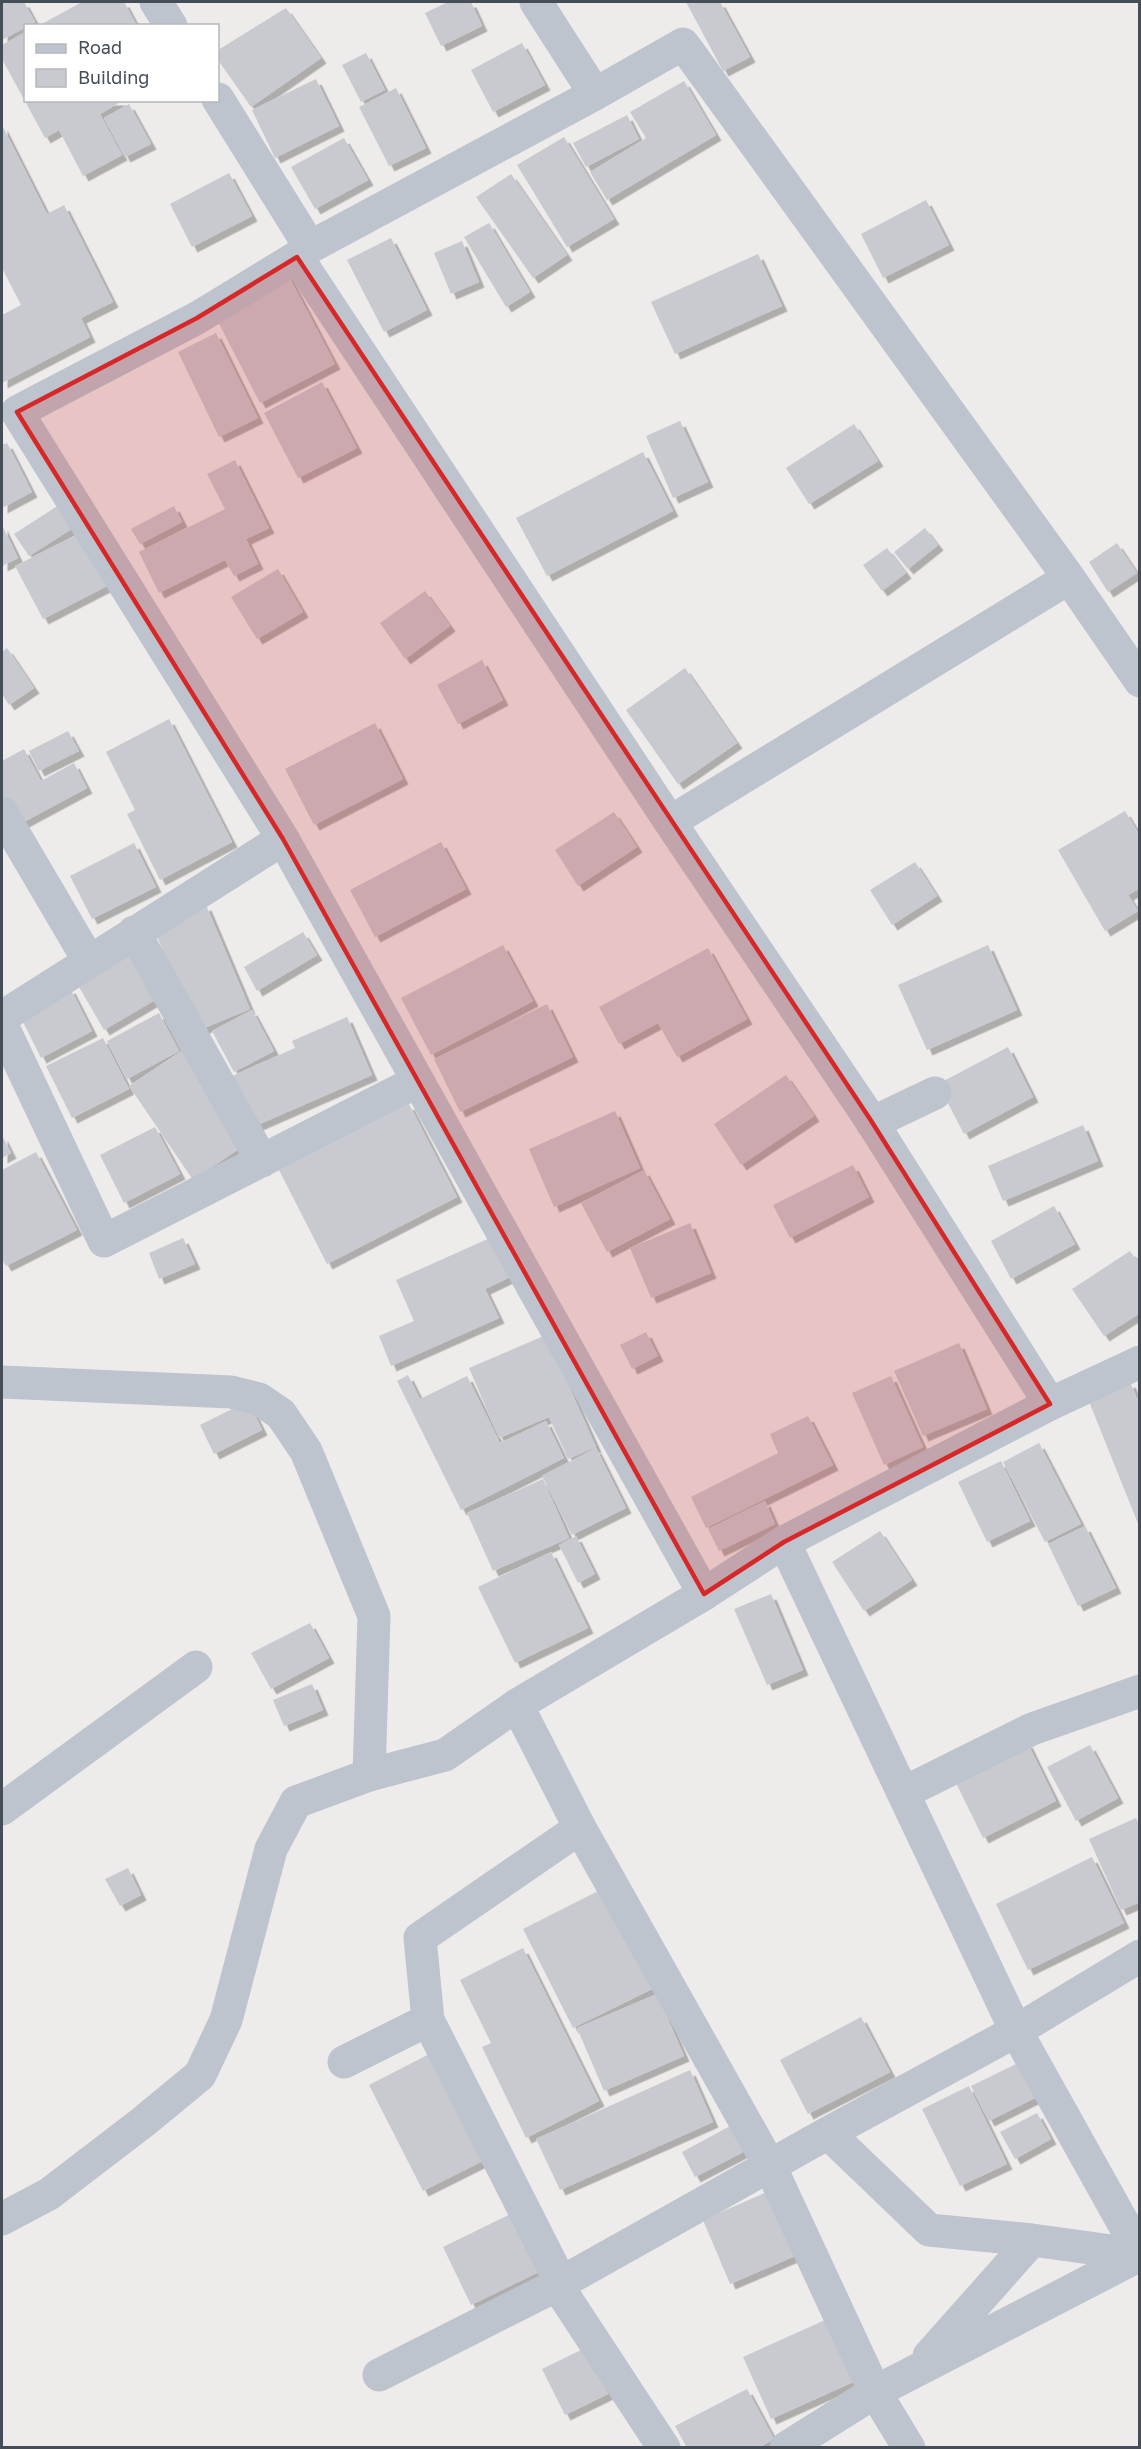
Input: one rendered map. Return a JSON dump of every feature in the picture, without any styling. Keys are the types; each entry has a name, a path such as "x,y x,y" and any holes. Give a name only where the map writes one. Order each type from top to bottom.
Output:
{"street":[{"path":"156,2 170,24"},
{"path":"536,2 595,94"},
{"path":"704,1594 283,839 9,416 197,318 303,252 683,44 1069,578 1140,681"},
{"path":"219,101 303,252 670,822 872,1123 1050,1404"},
{"path":"670,822 1069,578"},
{"path":"2,813 89,961"},
{"path":"2,1017 283,839"},
{"path":"134,932 262,1161"},
{"path":"2,1025 104,1241 418,1081"},
{"path":"872,1123 935,1093"},
{"path":"2,2219 49,2194 200,2075 226,2020 271,1849 296,1802 369,1775 445,1755 517,1705 704,1594 784,1542 1050,1404 1140,1362"},
{"path":"2,1382 231,1392 259,1399 281,1414 306,1451 374,1616 369,1775"},
{"path":"784,1542 1016,2031 1140,2254"},
{"path":"2,1809 196,1667"},
{"path":"903,1793 1032,1729 1140,1691"},
{"path":"517,1705 580,1828 770,2166 875,2392 909,2448"},
{"path":"580,1828 420,1938 428,2020 554,2270 557,2285 664,2448"},
{"path":"379,2376 557,2285 1016,2031 1140,1956"},
{"path":"344,2062 428,2020"},
{"path":"828,2133 929,2230 1140,2254"},
{"path":"916,2371 1032,2240"},
{"path":"786,2448 875,2392 1140,2254"}],"highlighted area":[{"path":"297,257 870,1119 1050,1404 784,1542 704,1594 283,839 17,412 197,318"}],"building":[{"path":"2,2 24,2 35,22 24,24 24,28 2,40"},
{"path":"82,2 124,2 136,24 42,24"},
{"path":"448,2 471,2 482,26 441,46 425,13"},
{"path":"686,2 720,2 750,57 723,71"},
{"path":"286,8 321,58 251,107 219,61 219,49"},
{"path":"24,33 24,99 2,59 2,45"},
{"path":"522,43 545,85 493,112 471,70"},
{"path":"366,53 385,90 361,102 342,65"},
{"path":"316,79 339,126 275,158 252,110"},
{"path":"684,81 716,135 607,200 590,172 646,138 630,112"},
{"path":"396,88 426,148 389,166 359,107"},
{"path":"25,102 121,102 100,114 122,155 83,176 59,130 45,138"},
{"path":"129,104 151,144 125,157 104,118"},
{"path":"627,115 639,139 586,167 573,143"},
{"path":"2,125 47,214 64,205 113,302 81,318 90,337 2,383 2,315 21,305 2,268"},
{"path":"564,137 614,219 567,247 517,165"},
{"path":"344,138 368,180 315,209 291,167"},
{"path":"229,173 252,216 192,247 170,204"},
{"path":"511,174 567,255 533,278 476,197"},
{"path":"926,200 949,245 883,278 861,234"},
{"path":"489,223 530,292 506,307 464,237"},
{"path":"391,238 427,310 384,332 347,260"},
{"path":"462,241 479,282 451,294 434,253"},
{"path":"758,254 782,306 675,354 651,302"},
{"path":"285,269 335,364 260,403 216,318"},
{"path":"216,333 258,418 219,437 178,352"},
{"path":"322,382 357,448 298,478 264,413"},
{"path":"680,421 708,482 673,498 646,436"},
{"path":"854,424 878,461 809,504 786,468"},
{"path":"7,443 32,492 2,508 2,445"},
{"path":"643,452 673,511 547,576 516,518"},
{"path":"235,460 269,528 246,539 258,564 234,576 225,560 159,593 139,552 225,509 207,474"},
{"path":"59,505 73,528 29,556 14,534"},
{"path":"174,506 182,522 140,544 131,529"},
{"path":"2,525 18,558 2,566"},
{"path":"925,528 938,545 908,569 894,552"},
{"path":"80,533 107,586 43,619 15,566"},
{"path":"1117,543 1137,573 1108,592 1089,562"},
{"path":"887,548 906,573 882,591 863,565"},
{"path":"278,569 303,612 257,639 231,597"},
{"path":"425,591 450,626 405,659 380,623"},
{"path":"7,648 34,688 9,705 2,694 2,652"},
{"path":"482,660 503,700 458,724 437,685"},
{"path":"685,668 737,743 678,784 626,710"},
{"path":"169,719 232,842 160,880 127,814 135,810 106,752"},
{"path":"375,723 403,779 314,825 285,769"},
{"path":"68,731 79,751 39,771 29,751"},
{"path":"24,749 41,781 74,763 87,788 18,825 2,795 2,761"},
{"path":"1125,811 1140,836 1140,888 1128,895 1138,911 1105,931 1058,850"},
{"path":"614,812 637,847 578,886 555,850"},
{"path":"441,842 466,889 375,937 350,890"},
{"path":"134,843 156,887 92,919 70,876"},
{"path":"915,862 937,896 892,925 870,890"},
{"path":"206,905 250,1009 197,1031 153,927"},
{"path":"303,932 317,955 257,991 244,967"},
{"path":"503,945 533,1001 431,1055 401,998"},
{"path":"988,945 1017,1010 927,1050 898,985"},
{"path":"131,948 160,997 104,1030 75,980"},
{"path":"708,948 747,1019 677,1057 658,1023 619,1044 599,1007"},
{"path":"70,988 92,1031 41,1058 19,1014"},
{"path":"547,1004 573,1057 460,1112 434,1059"},
{"path":"252,1010 274,1051 234,1072 212,1031"},
{"path":"159,1013 179,1051 127,1079 107,1041"},
{"path":"347,1017 372,1075 253,1127 232,1076 295,1048 292,1041"},
{"path":"103,1038 129,1089 72,1118 46,1066"},
{"path":"1008,1047 1033,1097 964,1134 938,1084"},
{"path":"183,1050 246,1144 193,1180 129,1086"},
{"path":"786,1075 814,1116 741,1165 714,1124"},
{"path":"409,1104 457,1197 327,1264 279,1170"},
{"path":"615,1111 640,1168 554,1207 529,1149"},
{"path":"1083,1125 1098,1161 1003,1201 988,1166"},
{"path":"155,1127 180,1174 124,1203 100,1155"},
{"path":"2,1135 11,1153 2,1158"},
{"path":"36,1152 77,1230 6,1266 2,1259 2,1170"},
{"path":"853,1165 869,1197 790,1238 773,1205"},
{"path":"644,1170 670,1219 607,1252 581,1203"},
{"path":"1054,1206 1075,1244 1011,1279 991,1241"},
{"path":"690,1223 711,1273 651,1298 630,1248"},
{"path":"492,1237 510,1277 485,1289 499,1318 391,1366 379,1336 414,1321 396,1280"},
{"path":"183,1238 195,1264 159,1279 149,1253"},
{"path":"1130,1251 1140,1265 1140,1313 1104,1336 1072,1289"},
{"path":"646,1332 658,1356 632,1369 620,1345"},
{"path":"546,1335 596,1447 568,1459 549,1417 499,1438 469,1368"},
{"path":"959,1343 987,1409 923,1436 894,1371"},
{"path":"408,1375 420,1399 467,1376 500,1443 546,1421 564,1458 461,1510 397,1381"},
{"path":"891,1376 923,1447 884,1465 852,1393"},
{"path":"1130,1382 1140,1405 1139,1526 1088,1399"},
{"path":"248,1401 262,1430 214,1454 200,1425"},
{"path":"808,1416 833,1465 706,1528 691,1497 778,1453 770,1434"},
{"path":"1039,1443 1081,1524 1045,1542 1003,1462"},
{"path":"596,1448 626,1508 572,1535 542,1476"},
{"path":"1001,1461 1030,1521 987,1542 958,1482"},
{"path":"543,1479 569,1538 493,1571 467,1513"},
{"path":"765,1501 775,1524 719,1551 708,1529"},
{"path":"1085,1526 1116,1588 1078,1606 1048,1544"},
{"path":"880,1531 912,1580 864,1611 832,1562"},
{"path":"576,1536 595,1574 578,1583 559,1545"},
{"path":"551,1552 588,1628 515,1663 478,1587"},
{"path":"771,1594 803,1670 767,1685 734,1609"},
{"path":"310,1623 329,1658 271,1689 251,1653"},
{"path":"312,1684 323,1710 284,1726 273,1700"},
{"path":"1027,1742 1056,1801 983,1838 954,1779"},
{"path":"1090,1745 1118,1798 1076,1821 1047,1767"},
{"path":"1136,1818 1140,1826 1140,1902 1121,1910 1089,1839"},
{"path":"1092,1857 1124,1923 1028,1970 996,1904"},
{"path":"128,1868 141,1895 120,1906 105,1879"},
{"path":"606,1887 656,1987 573,2028 523,1929"},
{"path":"523,1948 599,2101 526,2138 482,2047 491,2043 460,1980"},
{"path":"657,1994 684,2056 604,2091 577,2028"},
{"path":"861,2017 890,2072 808,2114 780,2060"},
{"path":"437,2050 491,2157 423,2191 369,2085"},
{"path":"1022,2061 1039,2096 989,2121 971,2086"},
{"path":"690,2070 713,2122 560,2190 536,2139"},
{"path":"969,2086 1007,2164 960,2186 922,2109"},
{"path":"1037,2113 1051,2139 1015,2159 1000,2132"},
{"path":"732,2125 745,2151 695,2177 682,2152"},
{"path":"774,2189 802,2253 730,2284 703,2220"},
{"path":"521,2209 549,2267 471,2305 443,2247"},
{"path":"834,2316 862,2378 771,2419 743,2357"},
{"path":"585,2348 608,2394 565,2415 542,2369"},
{"path":"747,2389 774,2439 758,2448 687,2448 675,2426"}]}
